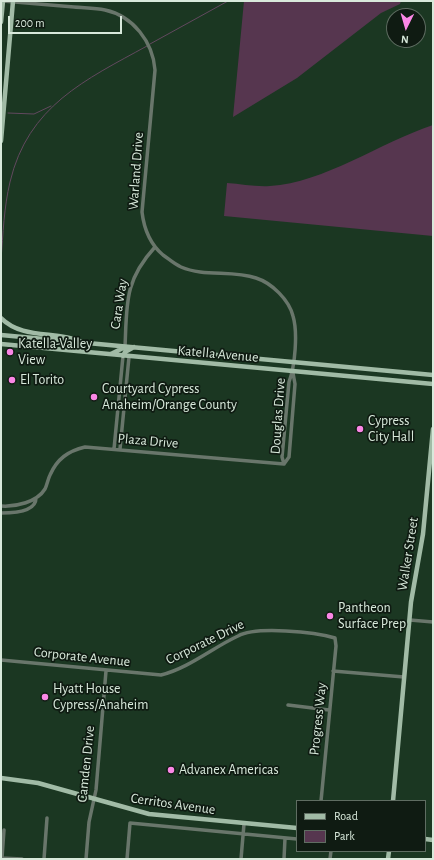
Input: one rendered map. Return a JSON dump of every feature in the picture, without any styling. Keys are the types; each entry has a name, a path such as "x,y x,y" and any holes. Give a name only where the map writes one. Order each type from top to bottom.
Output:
{"main road":[{"path":"1,22 3,1"},
{"path":"1,140 13,1"},
{"path":"1,318 10,326 21,330 70,337 85,343"},
{"name":"Katella Avenue","path":"1,335 433,375"},
{"name":"Katella Avenue","path":"1,344 433,384"},
{"path":"110,355 125,347"},
{"path":"123,356 125,352 134,347"},
{"name":"Walker Street","path":"393,800 410,620 423,534 433,429"},
{"name":"Cerritos Avenue","path":"1,778 38,783 150,814 296,828"}],"street":[{"name":"Warland Drive","path":"3,1 106,10 126,19 142,34 150,47 155,70 142,212 145,228 155,247 181,267 258,278 281,295 293,316 295,330 294,362"},
{"name":"Cara Way","path":"125,347 131,283 143,261 155,247"},
{"path":"114,449 123,356"},
{"path":"120,449 129,357"},
{"name":"Douglas Drive","path":"284,464 289,457 295,384 293,372 294,362"},
{"name":"Douglas Drive","path":"284,464 282,457 289,382 293,372"},
{"name":"Plaza Drive","path":"1,513 16,512 32,506 36,502 36,498 45,488 55,465 70,452 85,447 284,464"},
{"path":"1,506 15,506 36,498"},
{"path":"410,620 433,622"},
{"name":"Progress Way","path":"258,630 335,638 321,800"},
{"name":"Corporate Drive","path":"161,675 182,667 238,635 258,630"},
{"name":"Corporate Avenue","path":"1,660 161,675"},
{"name":"Camden Drive","path":"86,859 89,822 94,799 106,671"},
{"path":"333,671 404,677"},
{"path":"288,705 329,710"},
{"path":"44,859 47,818"},
{"path":"127,859 130,823 242,835 296,839"},
{"path":"241,859 244,824"},
{"path":"4,830 1,858 22,859"},
{"path":"284,859 285,838"}],"green space":[{"path":"244,1 401,1 400,4 392,8 386,8 386,11 297,78 233,117"},
{"path":"433,125 433,236 224,216 227,183 270,186 311,178 352,161 413,132"}],"waterway":[{"path":"150,44 228,1"},
{"path":"1,260 5,211 10,182 19,156 30,133 62,98 102,71 147,46"},
{"path":"8,113 34,114 51,106"}],"place":[{"name":"Katella-Valley View","path":"10,352"},
{"name":"El Torito","path":"12,380"},
{"name":"Courtyard Cypress Anaheim/Orange County","path":"94,397"},
{"name":"Cypress City Hall","path":"360,429"},
{"name":"Pantheon Surface Prep","path":"330,616"},
{"name":"Hyatt House Cypress/Anaheim","path":"45,697"},
{"name":"Advanex Americas","path":"171,770"}]}
